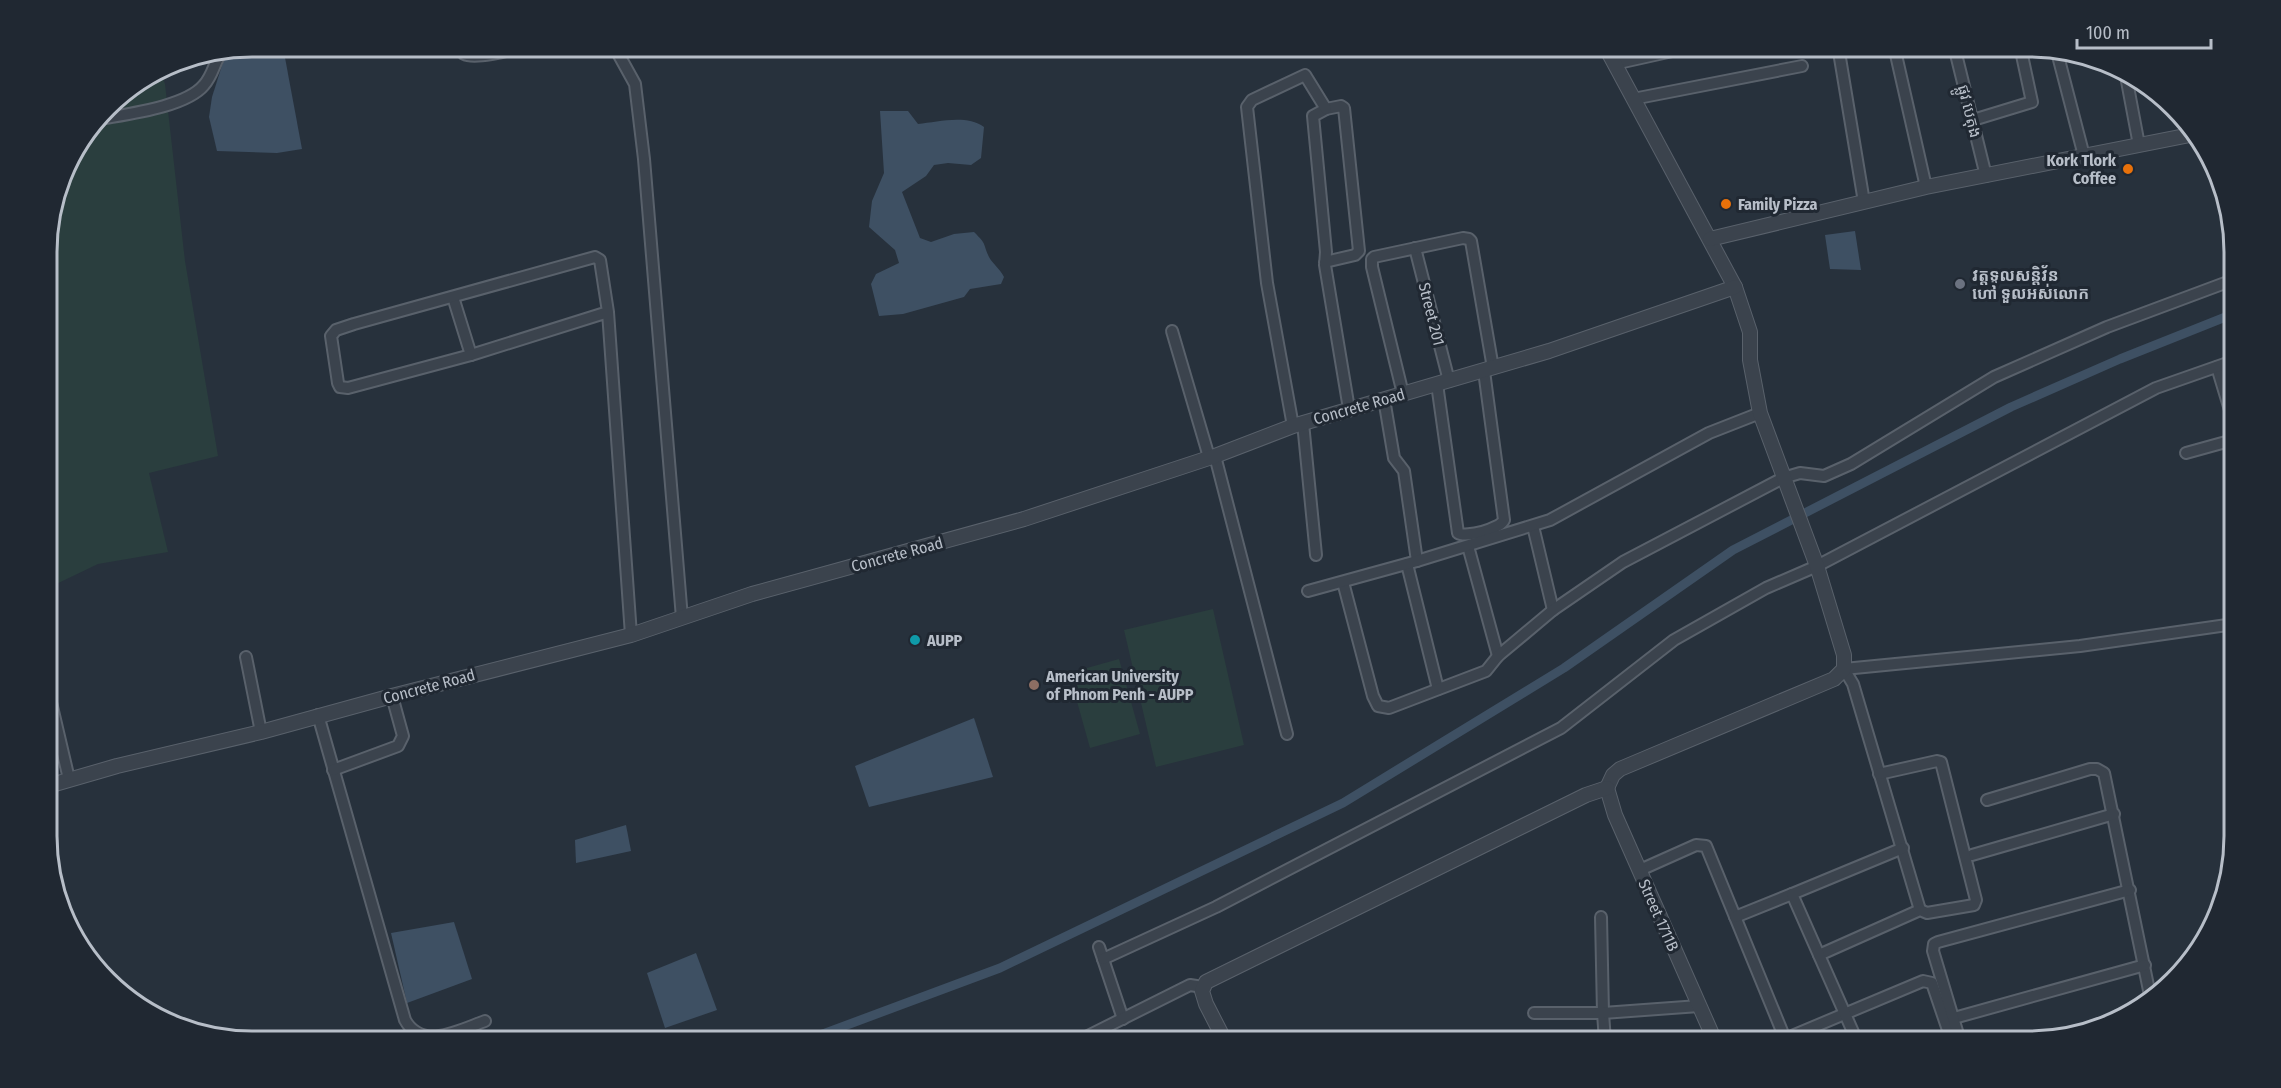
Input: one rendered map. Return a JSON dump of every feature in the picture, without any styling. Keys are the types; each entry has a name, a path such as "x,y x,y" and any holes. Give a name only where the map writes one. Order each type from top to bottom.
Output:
{"street":[{"path":"620,57 635,84 642,138 682,618"},
{"path":"1610,57 1735,287 1750,332 1750,360 1760,413 1815,562 1844,655 1844,669 1853,684 1920,910"},
{"path":"1614,64 1646,57"},
{"path":"1840,57 1864,202"},
{"path":"1896,57 1926,187"},
{"name":"ផ្លូវ បេតុង","path":"1957,57 1986,176"},
{"path":"1973,120 2032,102 2022,57"},
{"path":"112,116 177,102 202,89 218,60"},
{"path":"2059,60 2084,156"},
{"path":"1633,99 1802,66"},
{"path":"1316,555 1298,424 1266,283 1247,107 1252,100 1305,75 1326,109"},
{"path":"2127,83 2139,145"},
{"path":"1325,262 1356,255 1359,251 1344,108 1338,105 1313,116 1326,252 1325,262 1349,409"},
{"path":"1710,239 1926,187 2186,136"},
{"path":"1403,394 1371,262 1374,256 1462,238 1472,241 1489,369"},
{"name":"Street 201","path":"1415,248 1443,382 1458,533 1464,536 1499,527 1504,520 1489,369"},
{"path":"608,312 471,354 348,388 340,387 338,383 331,336 336,330 595,257 602,265 608,312 631,635"},
{"path":"1343,582 1373,696 1378,706 1389,708 1486,671 1498,656 1553,610 1623,562 1800,473 1824,476 1851,464 1994,377 2107,327 2224,283"},
{"name":"Concrete Road","path":"57,783 631,635 752,594 1024,519 1212,457 1298,424 1489,369 1735,287"},
{"path":"453,297 471,354"},
{"path":"1172,331 1212,457 1287,734"},
{"path":"1103,958 1216,907 1561,728 1674,640 1815,562 2156,388 2224,364"},
{"path":"2217,367 2224,390"},
{"path":"1384,399 1394,458 1404,471 1412,562 1438,689"},
{"path":"1308,591 1533,526 1567,512 1709,433 1760,413"},
{"path":"2186,453 2224,442"},
{"path":"1533,526 1553,610"},
{"path":"1468,546 1498,656"},
{"path":"1220,1031 1206,1004 1203,987 1206,982 1586,795 1606,788 1613,775 1620,769 1834,679 1844,669 2080,646 2224,625"},
{"path":"246,657 261,732"},
{"path":"333,770 398,746 403,736 392,696"},
{"path":"318,716 408,1026 416,1031"},
{"path":"57,728 69,779"},
{"path":"1819,955 1920,910 1927,913 1974,905 1976,900 1941,762 1879,774"},
{"path":"1987,800 2090,769 2097,769 2104,773 2149,989"},
{"name":"Street 1711B","path":"1606,788 1711,1031"},
{"path":"1972,855 2114,814"},
{"path":"1640,870 1696,845 1707,846 1780,1031"},
{"path":"1735,917 1903,848"},
{"path":"1957,1031 1933,951 1934,944 2130,890"},
{"path":"1792,894 1852,1031"},
{"path":"1600,917 1604,1031"},
{"path":"1099,947 1123,1019"},
{"path":"1954,1018 2145,965"},
{"path":"1806,1031 1923,981 1932,983 1948,1031"},
{"path":"1098,1031 1190,985 1203,987"},
{"path":"1534,1013 1603,1013 1700,1006"},
{"path":"455,1031 485,1022"}],"green space":[{"path":"163,79 185,261 218,456 149,473 168,552 98,564 57,584 57,239 64,201 83,154 105,123 123,105"},
{"path":"1213,609 1244,745 1156,767 1124,630"},
{"path":"1119,659 1140,734 1090,748 1069,673"}],"water":[{"path":"285,57 302,149 277,153 217,151 209,117 212,97 224,59"},
{"path":"880,111 908,111 918,124 960,120 977,123 984,127 981,158 971,165 948,163 934,165 926,176 902,192 920,238 931,242 954,234 974,232 983,242 990,259 1004,277 1001,284 970,289 964,297 903,314 879,316 871,284 876,274 899,263 895,250 869,227 872,201 884,173"},
{"path":"1855,231 1861,270 1830,269 1825,235"},
{"path":"974,718 993,777 869,807 855,766"},
{"path":"626,825 631,851 576,863 575,840"},
{"path":"454,922 472,979 407,1003 391,933"},
{"path":"696,953 717,1010 665,1028 647,973"}],"waterway":[{"path":"831,1031 1000,968 1343,803 1564,668 1733,550 2011,407 2120,359 2224,318"}],"place":[{"name":"Kork Tlork Coffee","path":"2128,169"},
{"name":"Family Pizza","path":"1726,204"},
{"name":"វត្តទូលសន្តិវ័ន ហៅ ទួលអស់លោក","path":"1960,284"},
{"name":"AUPP","path":"915,640"},
{"name":"American University of Phnom Penh - AUPP","path":"1034,685"}]}
